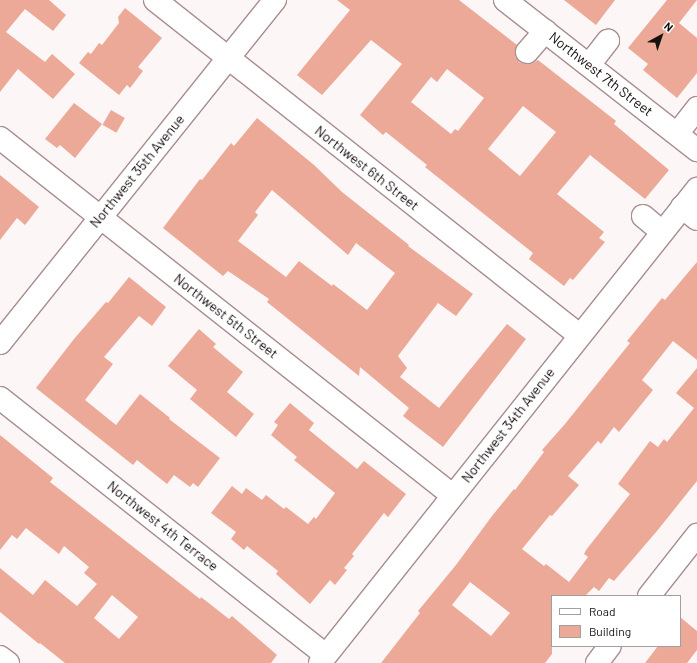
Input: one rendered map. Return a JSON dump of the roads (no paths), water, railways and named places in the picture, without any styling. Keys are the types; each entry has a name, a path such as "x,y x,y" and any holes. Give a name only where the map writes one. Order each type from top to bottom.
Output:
{"street":[{"name":"Northwest 6th Street","path":"155,0 579,335"},
{"name":"Northwest 35th Avenue","path":"0,343 275,0"},
{"name":"Northwest 7th Street","path":"505,0 697,150"},
{"path":"527,52 545,30"},
{"path":"589,65 608,41"},
{"path":"677,134 697,108"},
{"name":"Northwest 5th Street","path":"0,138 452,495"},
{"name":"Northwest 34th Avenue","path":"323,659 662,232 690,213 697,189"},
{"path":"643,216 662,232"},
{"name":"Northwest 4th Terrace","path":"0,398 323,659"},
{"path":"650,595 697,535"},
{"path":"597,663 609,647"},
{"path":"0,657 8,663"}]}
